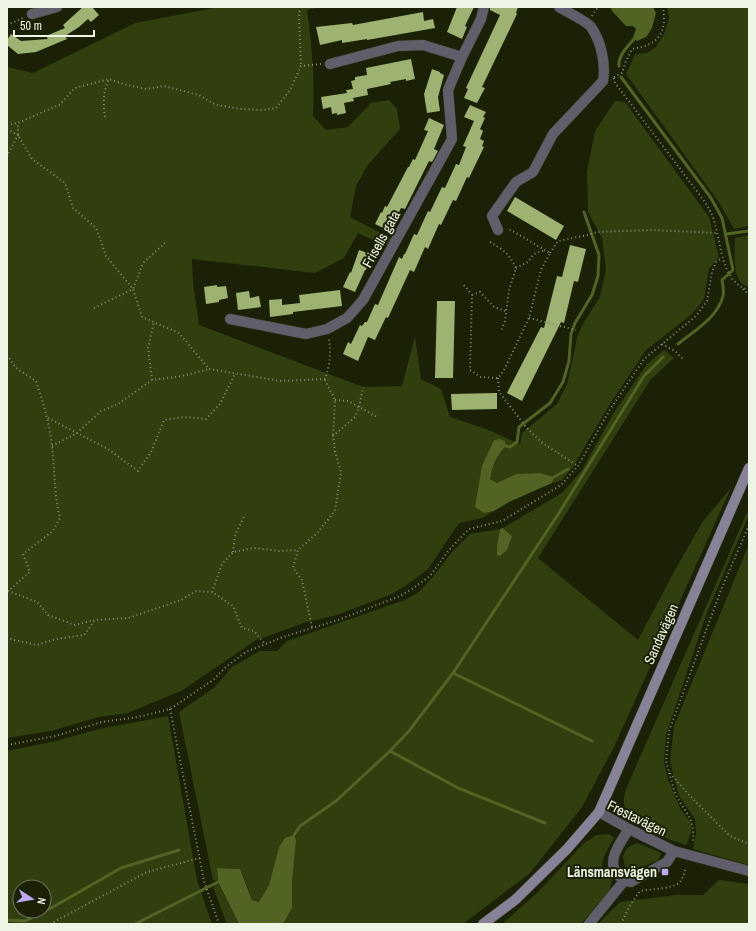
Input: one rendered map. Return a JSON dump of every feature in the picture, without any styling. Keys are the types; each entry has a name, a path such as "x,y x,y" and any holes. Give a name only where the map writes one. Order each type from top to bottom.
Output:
{"street":[{"path":"32,14 57,7"},
{"name":"Frisells gata","path":"230,319 306,334 327,329 347,318 363,300 452,139 448,90 462,57 481,19 484,7"},
{"path":"498,230 492,216 496,210 516,182 533,172 553,134 603,81 605,70 598,39 590,26 559,7"},
{"path":"330,64 398,46 422,45 462,57"},
{"name":"Sandavägen","path":"599,812 749,468"},
{"name":"Frestavägen","path":"483,924 515,900 567,849 599,812 629,829 674,851 749,871"},
{"path":"629,829 617,848 613,862 616,872 624,881 631,882 666,862 674,851"},
{"path":"589,924 624,881"}],"path":[{"path":"7,125 18,123 60,105 75,88 109,79 146,89 164,86 199,95 216,104 242,109 263,110 276,108 290,90 301,66 300,7"},
{"path":"592,16 598,7"},
{"path":"663,7 665,20 661,33 654,43 645,47 632,49 622,73 613,77 615,83 711,213 718,233 722,258 732,278 749,295"},
{"path":"7,25 32,14"},
{"path":"301,66 330,64"},
{"path":"105,117 102,102 104,89 109,79"},
{"path":"7,156 18,135 18,123"},
{"path":"7,129 18,135 32,159 65,183 73,208 96,228 106,256 133,289 142,317 179,333 209,369"},
{"path":"498,230 511,230 550,253"},
{"path":"578,466 541,442 526,427 499,392 498,378 504,370 528,318 541,270 550,253 558,241 597,232 652,230 718,233"},
{"path":"94,308 133,289 143,263 166,242"},
{"path":"490,242 505,251 516,268"},
{"path":"501,331 505,321 509,290 516,268 528,262 534,254 545,250"},
{"path":"7,745 55,736 102,722 138,717 170,709 213,680 226,667 246,652 312,627 338,620 400,596 412,589 430,576 449,550 469,529 502,521 561,485 578,466 609,411 644,359 696,316 707,301 712,272 716,262 722,258"},
{"path":"464,285 472,295 470,370 481,377 498,378"},
{"path":"742,288 749,290"},
{"path":"472,295 480,292 494,307 506,311"},
{"path":"528,318 576,330"},
{"path":"152,380 148,348 154,322"},
{"path":"312,627 302,580 293,568 298,550 317,533 335,511 341,472 335,451 333,436 335,400 325,379 329,368 330,352 327,329"},
{"path":"662,344 676,352 683,359"},
{"path":"7,355 16,368 36,381 48,418 52,446 56,501 60,518 53,531 23,554 30,572 7,591"},
{"path":"52,446 77,433 101,411 118,404 152,380 182,376 209,369 281,381 325,379"},
{"path":"48,418 108,449 138,471 151,452 164,420 184,417 206,419 220,404 235,374"},
{"path":"333,436 355,417 359,408 363,387"},
{"path":"335,400 348,402 377,417"},
{"path":"233,552 234,535 244,517"},
{"path":"693,841 694,829 692,820 676,796 666,761 669,731 721,590 749,525"},
{"path":"212,592 222,564 233,552 254,548 279,551 298,550"},
{"path":"7,591 37,602 48,615 75,626 95,620 128,618 181,600 196,591 212,592 232,606 242,628 254,631 265,644"},
{"path":"7,637 37,645 56,639 84,635 95,620"},
{"path":"170,709 204,881 219,924"},
{"path":"669,772 690,796 730,836 749,844"},
{"path":"50,924 147,872 200,858"},
{"path":"622,924 640,891 671,886 678,883 686,868"}],"shaded area":[{"path":"220,7 320,7 307,10 313,63 313,116 326,130 348,127 371,103 389,100 397,109 400,129 367,166 356,186 350,217 392,239 387,246 358,233 344,258 315,273 192,259 193,282 199,325 363,387 402,386 415,336 421,379 441,389 450,417 486,429 520,444 522,433 557,404 567,384 578,334 600,297 606,269 602,238 588,212 587,171 595,131 615,101 625,102 709,217 719,257 709,269 704,299 691,315 646,350 608,407 573,467 562,480 552,483 554,477 540,473 516,474 497,483 489,479 496,461 506,446 505,441 500,439 494,440 484,513 494,511 482,518 459,523 428,569 392,594 334,616 307,622 256,640 183,690 128,713 99,717 51,731 7,738 7,67 33,73 135,23"},
{"path":"610,7 653,7 656,13 652,28 646,37 637,41 633,38 636,29 633,26 626,26"},
{"path":"667,7 749,7 749,226 734,229 720,204 626,74 635,54 647,53 656,47 664,34 669,19"},
{"path":"749,235 749,287 743,285 739,280 735,267 735,238"},
{"path":"664,350 674,358 651,379 538,558 638,640 703,521 731,488 614,747 582,807 530,873 463,924 283,924 292,908 292,882 279,847 269,885 259,902 252,900 240,869 217,868 218,881 213,880 179,712 215,687 232,667 260,651 277,651 287,641 405,600 419,592 452,552 470,534 500,529 497,545 512,536 503,528 562,493 582,470 613,414 647,364"},
{"path":"500,439 505,441 506,446 495,461 490,479 497,483 516,474 540,473 554,477 552,483 509,502 494,511 484,513 475,507 482,466 494,440"},
{"path":"749,508 749,515 706,615 666,735 664,763 668,780 681,810 692,824 691,833 686,845 659,835 641,825 628,812 624,804 624,796"},
{"path":"503,528 512,536 507,550 500,556 497,555 497,545 500,529"},
{"path":"749,544 749,865 693,849 696,833 695,819 679,796 670,761 674,726"},
{"path":"168,716 197,880 212,924 7,924 7,751 56,741 99,729"},
{"path":"609,834 614,838 604,856 602,867 612,878 610,890 581,924 502,924 539,891 584,843 597,835"},
{"path":"294,835 296,840 292,882 292,908 283,924 239,924 218,882 217,868 240,869 252,900 259,902 269,885 279,847 285,838"},
{"path":"637,843 661,853 657,861 634,870 625,867 623,856 627,848"},
{"path":"719,880 749,884 749,924 598,924 620,902 676,895 703,895"},
{"path":"218,883 239,924 227,924 213,887"}],"building":[{"path":"83,7 92,7 99,15 91,22 88,19 65,36 67,39 36,52 18,54 7,45 7,40 11,34 21,41 48,39 46,36 65,28 63,25"},
{"path":"457,7 474,7 465,26 467,27 462,39 447,32"},
{"path":"490,7 518,7 517,14 482,87 485,88 477,103 464,98 468,89 466,88 500,15 490,10"},
{"path":"423,12 424,21 433,19 435,28 367,40 342,43 342,40 320,45 316,27 352,23 353,25"},
{"path":"411,59 415,79 390,82 391,84 367,89 368,95 353,98 354,101 344,103 346,113 337,115 337,113 332,114 331,107 323,109 321,97 347,93 346,90 353,89 351,81 355,80 355,77 367,75 366,68"},
{"path":"432,69 444,75 438,97 440,111 427,113 424,94"},
{"path":"470,105 486,112 480,129 483,131 480,139 484,141 482,146 484,147 469,178 467,177 456,201 453,200 441,225 439,224 428,249 425,247 414,272 410,270 388,318 386,317 375,340 368,337 358,361 343,354 348,342 351,344 360,325 362,326 365,322 367,322 375,304 378,305 399,257 402,259 414,234 417,235 428,211 430,212 442,187 445,188 456,164 459,165 466,147 463,146 474,121 464,117"},
{"path":"429,118 444,125 434,149 438,151 432,162 429,161 405,209 401,208 390,231 375,224 385,206 387,207 413,159 415,160 428,131 424,130"},
{"path":"515,197 564,226 556,240 507,211"},
{"path":"570,245 586,249 578,282 574,281 564,323 561,322 522,401 507,393 541,327 544,328 557,276 562,277"},
{"path":"359,250 368,253 367,255 371,256 355,292 343,287 350,272 351,273"},
{"path":"217,285 217,287 226,286 228,298 219,300 219,302 206,304 204,287"},
{"path":"340,290 342,306 293,312 293,314 270,317 269,300 282,299 282,305 300,303 299,295"},
{"path":"249,291 250,298 259,296 261,307 238,310 236,293"},
{"path":"437,301 455,301 453,378 435,378"},
{"path":"497,393 497,409 452,410 451,394"}],"waterway":[{"path":"619,66 621,55 634,39"},
{"path":"621,77 711,198 722,218 733,270 722,280 723,296 716,311 705,323 678,344"},
{"path":"506,446 510,447 517,442 519,427 550,403 563,382 569,361 571,334 575,323 592,295 598,276 599,255 584,212"},
{"path":"726,234 749,231"},
{"path":"294,835 300,826 336,801 390,751 409,731 453,673 559,513 644,376 663,357"},
{"path":"554,477 568,469"},
{"path":"453,673 592,741"},
{"path":"390,751 458,788 545,823"},
{"path":"7,920 25,921 53,907 121,868 179,850"},
{"path":"135,924 218,882"}],"place":[{"name":"Länsmansvägen","path":"665,872"}]}
